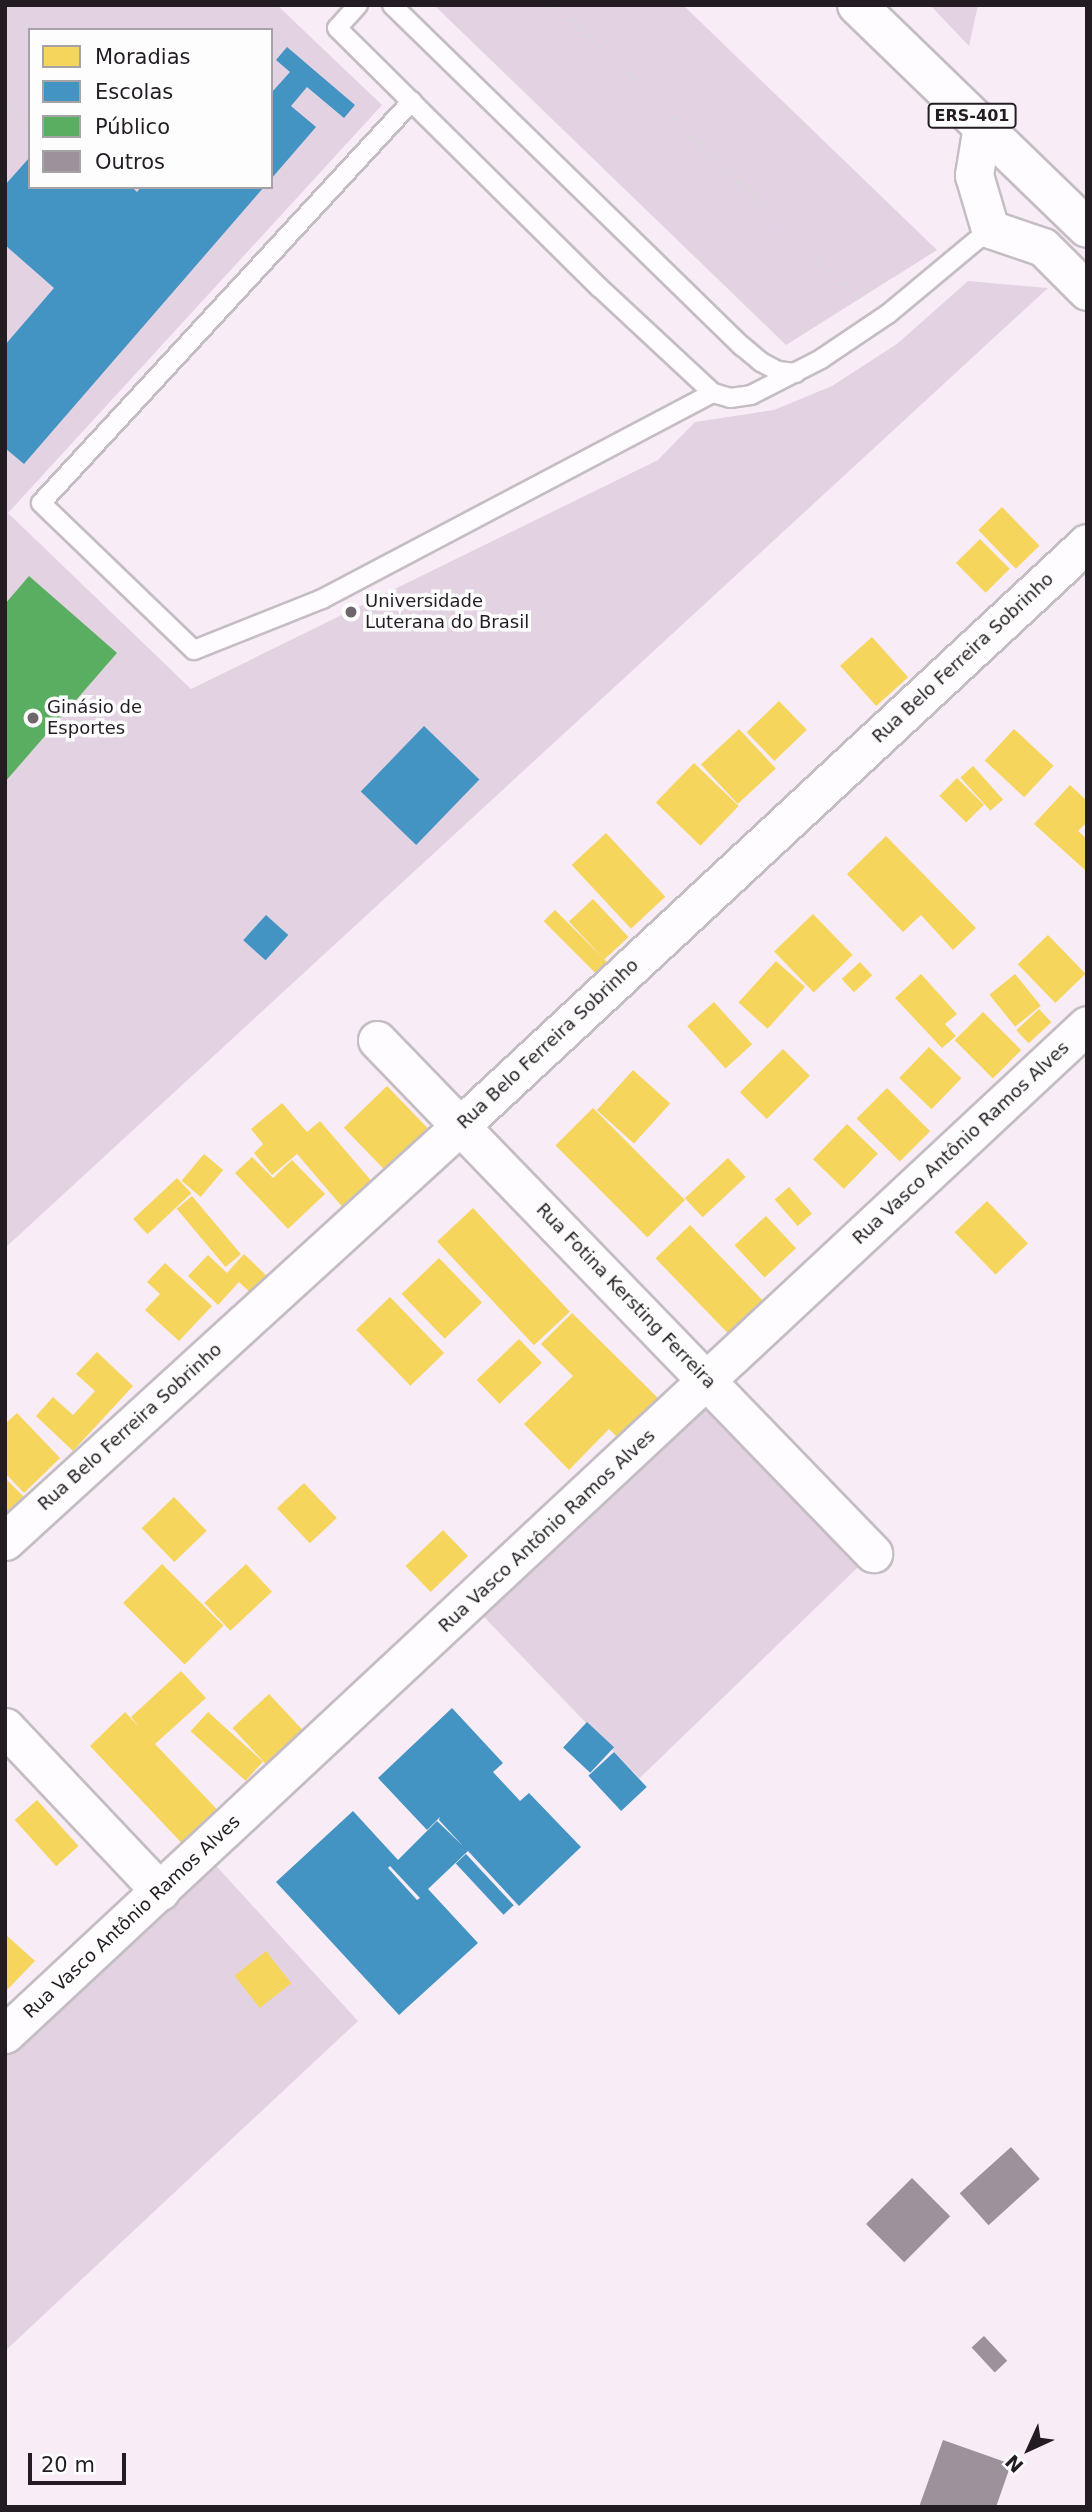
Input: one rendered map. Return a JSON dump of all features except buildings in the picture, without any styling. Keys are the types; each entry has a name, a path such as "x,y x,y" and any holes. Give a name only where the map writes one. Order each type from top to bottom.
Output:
{"main road":[{"name":"ERS-401","path":"858,5 1087,228"}],"street":[{"path":"982,126 974,175 990,229 1043,247 1087,291"},
{"path":"1043,247 1087,240"},
{"name":"Rua Belo Ferreira Sobrinho","path":"5,1541 460,1126 1087,543"},
{"name":"Rua Vasco Antônio Ramos Alves","path":"5,2034 1087,1026"},
{"name":"Rua Fotina Kersting Ferreira","path":"377,1040 873,1553"},
{"path":"5,1727 160,1891"}],"lane":[{"path":"358,5 337,28 600,288 713,393 730,398 751,396 796,373 888,314 990,229"},
{"path":"392,5 742,346 761,362 778,370 796,373"},
{"path":"412,101 41,503 194,650 322,598 713,393"}],"path":[{"path":"557,5 859,299"},
{"path":"5,105 28,124"}],"shaded area":[{"path":"5,5 277,5 382,105 8,513 191,689 658,460 695,422 774,410 832,386 897,344 968,281 1048,288 5,1248 5,782 117,653 5,604"},
{"path":"434,5 683,5 937,250 786,345"},
{"path":"930,5 978,5 969,46"},
{"path":"707,1396 865,1560 640,1778 481,1614"},
{"path":"209,1858 358,2021 5,2351 5,2050"}],"place":[{"name":"Universidade Luterana do Brasil","path":"351,612"},
{"name":"Ginásio de Esportes","path":"33,718"}]}
